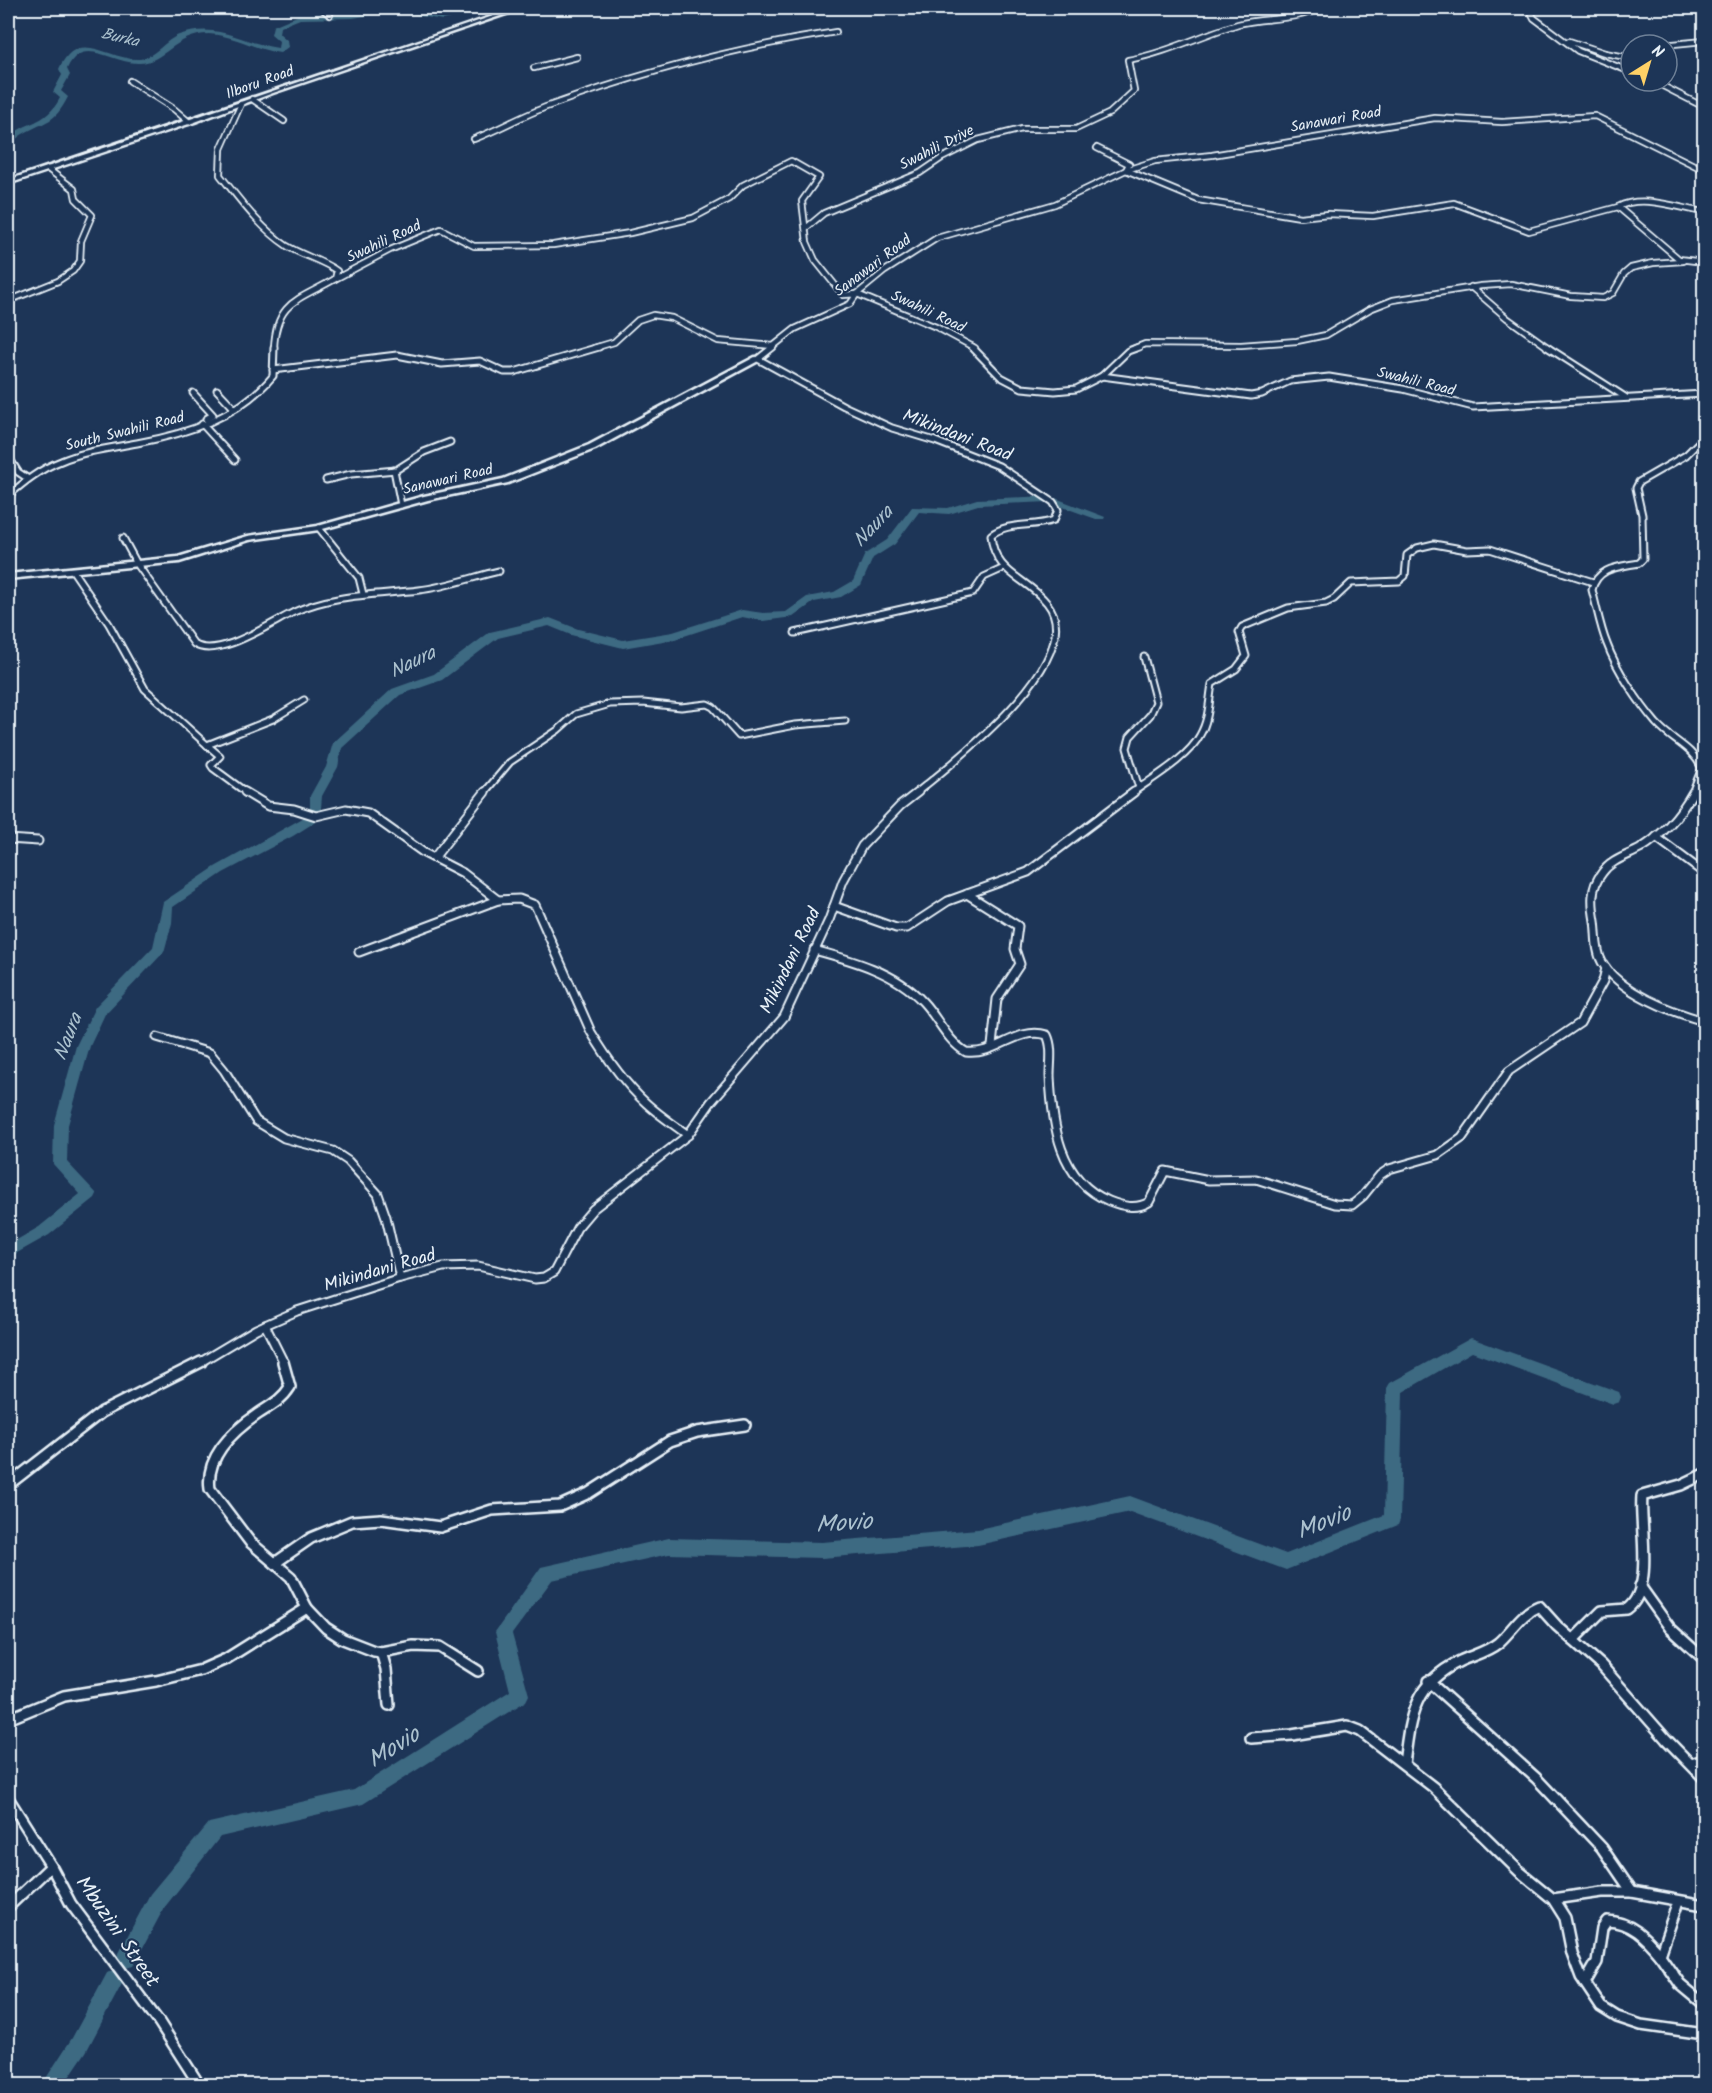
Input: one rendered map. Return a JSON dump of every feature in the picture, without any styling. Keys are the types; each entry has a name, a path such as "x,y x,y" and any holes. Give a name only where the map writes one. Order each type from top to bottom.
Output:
{"street":[{"path":"321,8 330,15"},
{"name":"Ilboru Road","path":"8,182 521,8"},
{"name":"Swahili Drive","path":"806,228 824,213 920,173 942,158 978,140 1022,129 1076,129 1102,118 1134,91 1128,60 1156,55 1244,23 1308,14 1320,8"},
{"path":"1534,8 1531,12 1534,18 1562,38 1587,55 1619,67"},
{"path":"474,139 547,106 624,79 792,38 836,32"},
{"path":"1562,38 1599,52 1619,56"},
{"path":"1679,44 1704,42"},
{"path":"534,68 577,57"},
{"path":"130,81 174,109 189,122"},
{"path":"1677,93 1704,107"},
{"path":"252,99 284,121"},
{"path":"241,104 221,149 220,175 255,216 287,246 329,264 337,271 335,279 289,306 279,316 275,334 273,370 397,355 446,364 480,361 504,372 514,372 614,342 639,319 655,315 675,318 718,341 773,346"},
{"name":"Sanawari Road","path":"8,577 179,559 248,538 319,528 401,505 505,481 592,447 758,359 795,329 850,304 857,294 893,266 937,238 1055,204 1126,170 1155,161 1222,153 1417,120 1502,122 1583,115 1605,119 1655,147 1704,170"},
{"path":"1097,148 1129,164 1126,170 1198,200 1300,217 1328,214 1374,216 1454,203 1529,231 1618,207 1624,202 1704,212"},
{"name":"Swahili Road","path":"335,279 390,250 441,229 474,246 514,247 553,245 630,233 693,218 729,199 743,185 791,161 819,177 802,201 807,242 817,265 843,295 857,294 936,327 975,348 997,373 1014,385 1029,389 1055,391 1084,386 1102,376 1251,396 1262,394 1279,385 1321,376 1340,377 1402,389 1473,407 1704,394"},
{"path":"8,301 63,279 80,261 81,241 92,215 76,199 74,189 48,169"},
{"path":"1618,207 1674,256 1683,261"},
{"path":"1102,376 1128,351 1145,344 1241,345 1297,341 1326,335 1370,309 1393,300 1471,287 1511,284 1570,296 1603,298 1613,293 1624,274 1631,268 1653,263 1704,262"},
{"path":"1471,287 1495,310 1525,333 1560,353 1625,397"},
{"name":"Mikindani Road","path":"8,1485 102,1412 189,1369 265,1325 297,1311 400,1278 458,1265 478,1266 535,1279 544,1278 554,1272 577,1228 593,1209 688,1135 723,1087 784,1017 843,881 862,846 929,781 989,733 1043,669 1056,631 1056,617 1046,602 1004,568 994,553 991,535 1001,526 1024,526 1054,520 1058,510 1047,496 999,466 935,441 892,428 844,406 758,359"},
{"name":"South Swahili Road","path":"8,496 27,478 46,466 112,446 164,437 202,424 253,397 273,376 273,370"},
{"path":"217,390 234,408"},
{"path":"193,393 213,415 202,424 235,460"},
{"path":"1704,437 1686,454 1648,475 1637,485 1642,515 1643,559 1639,564 1603,572 1593,582 1593,601 1614,662 1655,722 1671,738 1694,753 1702,768 1698,781 1681,811 1656,837 1608,865 1593,886 1591,896 1599,953 1606,968 1657,1003 1704,1021"},
{"path":"326,480 351,474 394,470 424,452 450,442"},
{"path":"8,456 18,472 27,478"},
{"path":"394,470 401,505"},
{"path":"319,528 359,578 363,594"},
{"path":"123,538 137,564 194,644 206,650 251,635 303,609 363,594 422,590 499,571"},
{"path":"834,906 902,929 948,901 1028,872 1184,755 1200,736 1206,722 1212,684 1236,669 1246,656 1240,629 1294,606 1326,603 1334,599 1351,583 1399,581 1405,576 1410,552 1434,544 1467,550 1490,549 1593,582"},
{"path":"795,633 973,593 984,577 1004,568"},
{"path":"73,571 109,624 134,672 146,689 220,756 211,765 213,768 268,806 294,809 315,816 346,809 368,813 434,858 463,873 498,900"},
{"path":"1139,788 1126,748 1130,737 1150,715 1156,702 1144,657"},
{"path":"207,745 273,719 304,700"},
{"path":"434,858 501,771 510,762 558,730 580,711 610,704 643,703 681,707 707,704 713,707 739,736 795,724 845,721"},
{"path":"1656,837 1704,873"},
{"path":"8,839 38,841"},
{"path":"967,894 1018,926 1015,949 1020,964 997,999 992,1047"},
{"path":"359,952 498,900 519,899 535,905 591,1032 600,1047 617,1071 646,1103 688,1135"},
{"path":"814,950 855,962 904,986 932,1011 960,1050 981,1053 1025,1034 1040,1032 1047,1035 1052,1044 1049,1062 1051,1092 1060,1148 1077,1180 1092,1194 1128,1206 1146,1204 1156,1193 1161,1174 1165,1171 1209,1180 1256,1179 1345,1206 1358,1202 1380,1175 1389,1169 1438,1155 1462,1138 1509,1071 1580,1023 1603,981 1606,968"},
{"path":"157,1037 210,1053 230,1078 256,1121 264,1128 284,1138 333,1151 348,1161 378,1194 386,1217 400,1278"},
{"path":"265,1325 286,1368 290,1387 280,1400 259,1413 231,1437 216,1458 207,1481 218,1501 250,1542 291,1577 307,1608 326,1628 343,1639 381,1652 430,1645 455,1655 478,1671"},
{"path":"274,1563 304,1541 348,1521 379,1518 440,1527 492,1510 542,1509 560,1506 602,1487 652,1451 678,1437 746,1425"},
{"path":"1573,1640 1593,1617 1602,1611 1623,1610 1631,1607 1640,1586 1644,1561 1642,1496 1682,1485 1704,1474"},
{"path":"1640,1586 1670,1628 1704,1659"},
{"path":"1404,1764 1414,1701 1428,1681 1461,1660 1489,1649 1536,1606 1543,1608 1557,1626 1601,1665 1704,1778"},
{"path":"8,1719 64,1696 156,1681 213,1666 307,1608"},
{"path":"381,1652 386,1669 389,1705"},
{"path":"1428,1681 1536,1778 1602,1848 1632,1892"},
{"path":"1251,1738 1292,1735 1347,1726 1360,1731 1442,1795 1514,1868 1553,1899 1565,1916 1571,1933 1572,1953 1585,1983 1607,2012 1625,2020 1704,2034"},
{"path":"1691,1764 1704,1760"},
{"name":"Mbuzini Street","path":"8,1798 51,1866 71,1904 159,2022 200,2085"},
{"path":"8,1907 51,1866"},
{"path":"1553,1899 1602,1892 1632,1892 1677,1902 1704,1905"},
{"path":"1660,1954 1677,1902"},
{"path":"1585,1983 1597,1962 1602,1928 1607,1921 1617,1921 1644,1935 1680,1984 1704,2004"}],"waterway":[{"name":"Burka","path":"8,143 22,131 44,121 58,109 64,97 57,92 66,75 63,69 68,57 75,51 94,50 138,61 149,59 180,38 209,32 228,35 280,51 284,47 283,40 275,34 277,26 299,17 353,16 394,9 442,18 449,16 451,12 446,8"},
{"name":"Naura","path":"8,1252 44,1231 90,1194 60,1164 61,1125 83,1046 100,1011 159,949 166,923 167,905 219,870 316,816 316,796 332,767 337,746 396,692 438,677 494,635 550,622 575,632 623,644 675,635 742,613 763,617 789,615 811,599 837,595 857,583 869,556 891,542 916,509 949,511 977,502 1050,499 1100,517"},
{"name":"Movio","path":"126,1959 157,1901 215,1829 357,1798 520,1695 503,1632 547,1573 669,1546 822,1550 978,1537 1130,1504 1286,1562 1392,1520 1395,1388 1471,1345 1613,1397"},
{"name":"Movio","path":"51,2086 79,2045 114,1980"}]}
